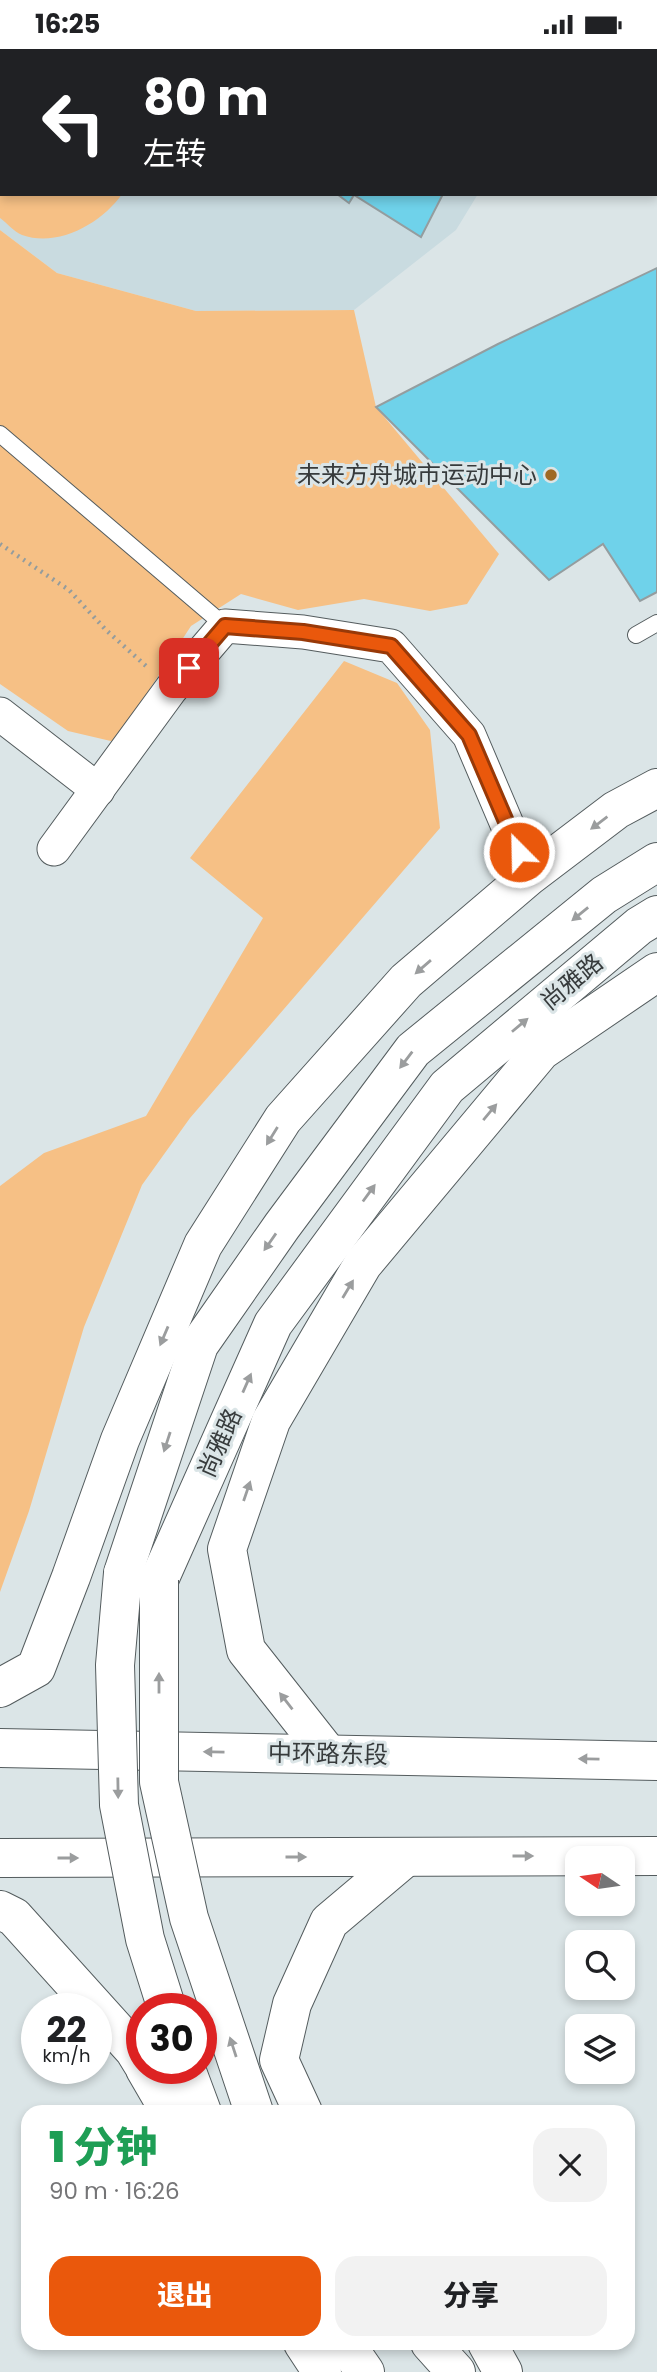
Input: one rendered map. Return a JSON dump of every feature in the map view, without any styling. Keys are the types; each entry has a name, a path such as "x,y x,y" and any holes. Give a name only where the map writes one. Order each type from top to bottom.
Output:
{"main road":[{"path":"0,1688 36,1668 120,1440 203,1245 283,1119 406,981 528,876 616,810 657,787"},
{"name":"尚雅路","path":"162,1993 145,1939 118,1805 115,1665 141,1576 200,1345 282,1226 413,1050 604,895 657,862"},
{"name":"尚雅路","path":"252,2105 190,1918 159,1782 141,1576 273,1324 447,1087 639,926 657,915"},
{"path":"328,1754 247,1650 227,1549 271,1421 363,1264 541,1051 657,972"},
{"name":"中环路东段","path":"0,1748 657,1761"},
{"path":"0,1858 657,1856"},
{"path":"300,2105 279,2060 292,2004 329,1922 406,1857"},
{"path":"0,1910 14,1916 126,2041"},
{"path":"154,2084 166,2105"},
{"path":"192,2084 200,2105"},
{"path":"308,2350 322,2372"},
{"path":"350,2350 365,2372"},
{"path":"436,2350 456,2372"},
{"path":"491,2350 503,2372"}],"street":[{"path":"54,849 171,689 225,626 303,632 391,646 469,735 528,876"},
{"path":"0,714 98,790"}],"lane":[{"path":"0,434 225,626"},
{"path":"636,635 657,623"}],"path":[{"path":"0,544 69,590 106,630 171,689"}],"shaded area":[{"path":"0,196 477,196 456,230 354,310 196,311 57,273 0,230"},
{"path":"0,196 120,196 91,223 78,230 50,238 19,234 0,218"},
{"path":"0,230 57,273 196,311 354,310 376,407 499,554 467,604 430,611 364,599 298,610 241,594 191,626 115,742 68,731 0,684"},
{"path":"344,661 397,683 430,730 440,828 190,1118 142,1185 84,1327 29,1511 0,1592 0,1186 44,1153 146,1116 263,918 190,858"}],"building":[{"path":"340,196 353,196 349,203"},
{"path":"356,196 442,196 421,237"},
{"name":"未来方舟城市运动中心","path":"657,268 657,592 640,601 603,544 549,580 376,407 498,344"}],"place":[{"name":"未来方舟城市运动中心","path":"551,475"}],"route":[{"path":"189,668 225,626 303,632 391,646 469,735 519,852"}]}
